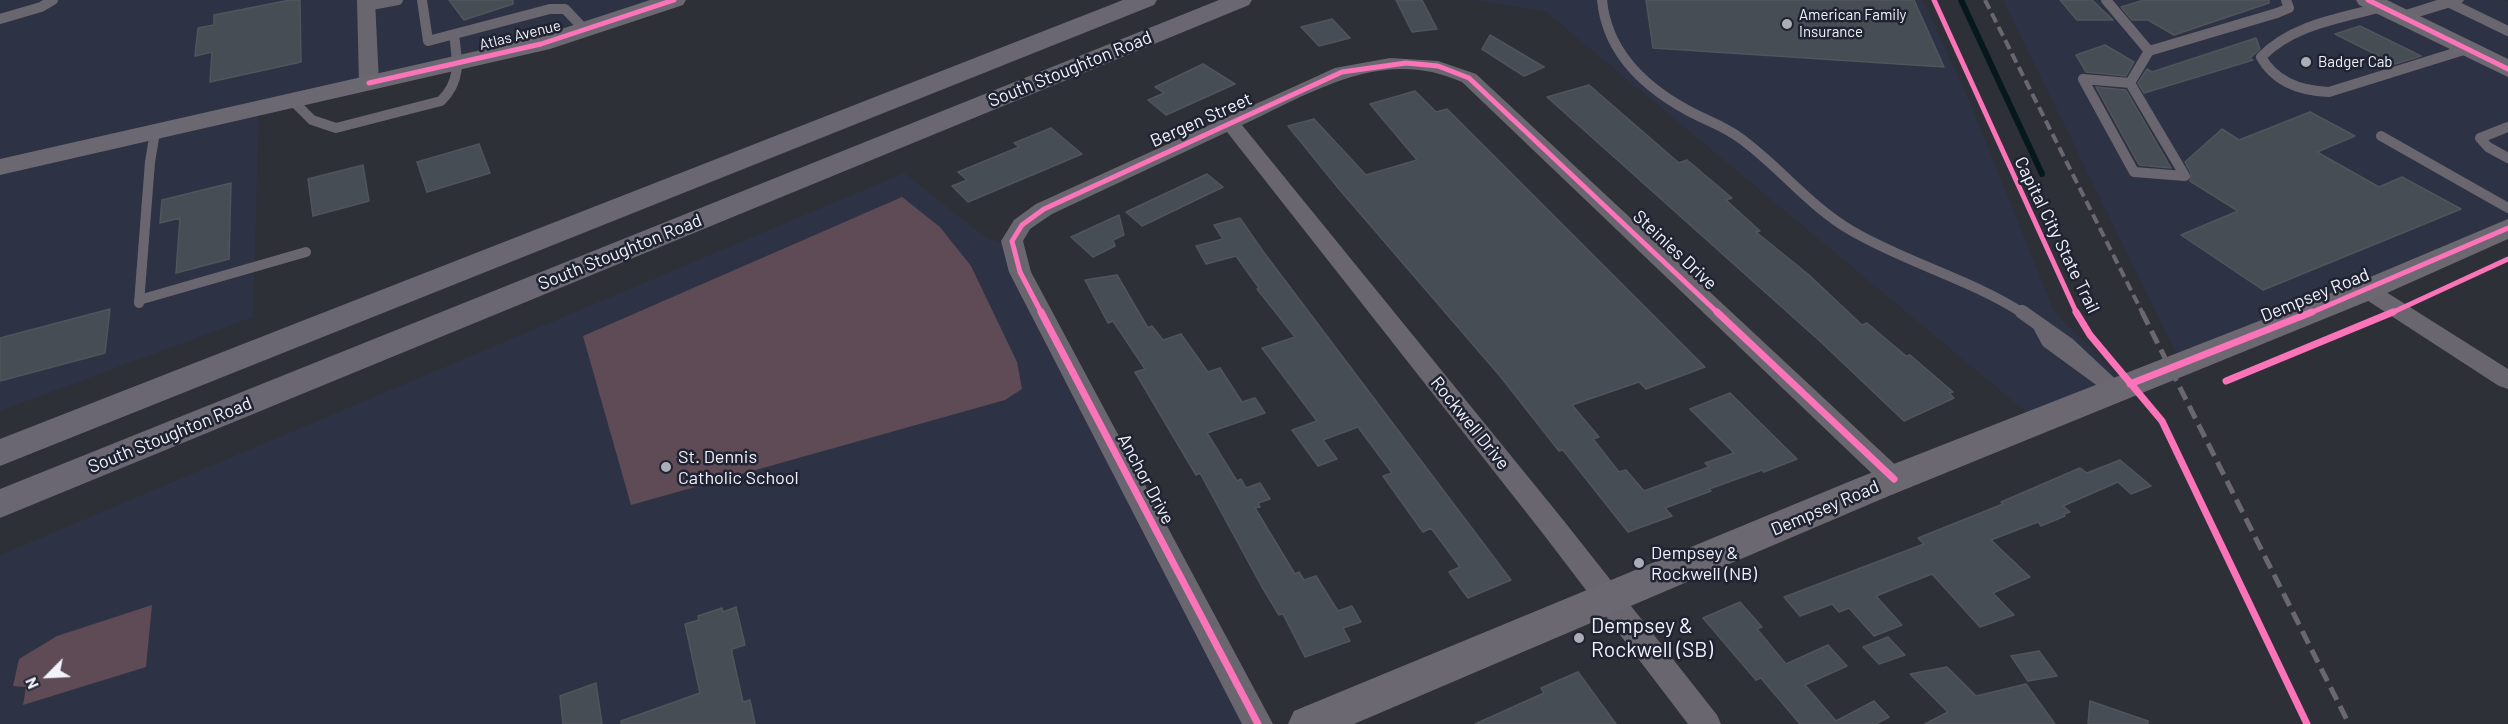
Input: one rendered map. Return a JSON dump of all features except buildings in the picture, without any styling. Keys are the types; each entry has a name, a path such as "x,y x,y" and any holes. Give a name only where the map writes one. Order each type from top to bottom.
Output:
{"main road":[{"path":"902,96 1131,0"},
{"name":"South Stoughton Road","path":"0,453 1145,0"},
{"name":"South Stoughton Road","path":"0,504 1240,0"}],"street":[{"name":"Atlas Avenue","path":"0,167 541,44 674,0"},
{"path":"2384,8 2451,1"},
{"path":"366,3 369,83"},
{"path":"2384,8 2508,69"},
{"name":"Bergen Street","path":"1013,246 1012,241 1022,225 1044,209 1342,72 1395,62 1424,63"},
{"name":"Steinies Drive","path":"1424,63 1462,74 1485,90 1894,479"},
{"name":"Rockwell Drive","path":"1231,124 1706,724"},
{"name":"Dempsey Road","path":"1310,724 1894,479 2367,290 2508,228"},
{"name":"Anchor Drive","path":"1013,246 1020,272 1258,724"},
{"path":"2367,290 2508,380"}],"lane":[{"path":"0,19 41,7 53,0"},
{"path":"366,3 398,0"},
{"path":"422,0 428,41 550,9 565,9 585,30"},
{"path":"1602,0 1605,20 1613,42 1639,73 1668,98 1739,137 1798,192 1839,224 2010,305 2040,326 2048,341 2065,355 2116,389"},
{"path":"2106,0 2149,51"},
{"path":"2130,83 2149,51 2277,13 2289,8 2286,0"},
{"path":"2451,1 2508,31"},
{"path":"2384,8 2317,25 2277,42 2261,57 2264,64 2289,83 2313,93 2329,92 2467,49"},
{"path":"292,101 302,114 321,127 336,128 441,101 452,91 458,78 454,35"},
{"path":"2083,79 2130,83 2185,176 2134,172 2083,79"},
{"path":"2508,127 2480,138 2488,147 2508,158"},
{"path":"155,132 150,162 139,302 306,252"},
{"path":"2381,136 2508,208"}],"shaded area":[{"path":"0,0 674,0 552,40 259,109 253,317 0,411"},
{"path":"1473,0 1923,0 1970,103 2054,311 2126,385 2037,421 1545,11"},
{"path":"2003,0 2504,0 2508,2 2508,228 2182,365"},
{"name":"St. Dennis Catholic School","path":"904,173 988,239 1013,246 1258,724 0,724 0,555"},
{"path":"902,197 940,227 971,266 1017,362 1022,389 1005,400 631,505 583,336"},
{"path":"152,605 146,667 23,705 26,687 13,686 19,659 57,636"}],"waterway":[{"path":"1961,0 2042,174"}],"railway":[{"path":"1985,0 2143,314"},
{"path":"2142,312 2349,724"}],"cycle path":[{"path":"369,83 541,44 674,0"},
{"name":"Capital City State Trail","path":"1934,0 2069,301 2090,335 2162,421 2307,724"},
{"path":"2368,0 2508,69"},
{"path":"1258,724 1020,272 1012,241 1022,225 1044,209 1342,72 1374,65 1406,63 1438,66 1469,78 1894,479"},
{"path":"2130,384 2367,290 2508,228"},
{"path":"2226,381 2398,310 2508,259"}],"place":[{"name":"American Family Insurance","path":"1787,24"},
{"name":"Badger Cab","path":"2306,62"},
{"name":"St. Dennis Catholic School","path":"666,467"},
{"name":"Dempsey & Rockwell (NB)","path":"1639,563"},
{"name":"Dempsey & Rockwell (SB)","path":"1579,638"}]}
